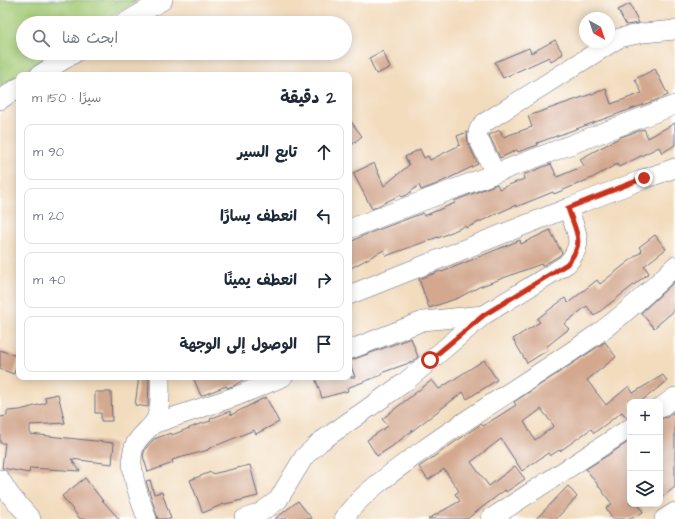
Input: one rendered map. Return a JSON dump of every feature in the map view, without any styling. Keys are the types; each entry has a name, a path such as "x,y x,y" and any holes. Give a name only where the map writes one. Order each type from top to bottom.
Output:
{"street":[{"path":"136,16 162,0"},
{"path":"495,173 478,133 479,128 484,123 619,38 642,33 675,30"},
{"path":"43,72 63,60"},
{"path":"0,100 16,89"},
{"path":"352,228 675,105"},
{"path":"352,294 644,178 675,168"},
{"path":"244,519 260,513 278,500 304,457 320,442 404,383 484,315 567,264 574,255 578,246 578,239 568,208"},
{"path":"344,519 363,497 395,470 475,414 598,334 648,293 675,266"},
{"path":"352,349 423,321 484,315"},
{"path":"147,519 138,492 131,462 134,446 153,424 158,413 160,380"},
{"path":"153,424 237,396 276,380"},
{"path":"663,406 675,397"},
{"path":"490,519 627,430"},
{"path":"0,478 10,495 31,519"},
{"path":"664,519 675,512"}],"green space":[{"path":"0,0 138,0 113,16 16,16 16,60 43,60 24,72 16,72 16,77 0,87"}],"building":[{"path":"630,4 639,23 626,25 618,10"},
{"path":"555,40 563,54 551,61 549,57 503,78 495,62 529,48 531,53"},
{"path":"383,51 390,68 376,74 369,58"},
{"path":"655,69 668,95 537,143 538,145 518,152 517,150 500,158 489,135 500,130 503,137 532,127 528,116 606,89 611,104 642,93 635,79"},
{"path":"352,123 362,136 352,144"},
{"path":"675,123 675,145 662,153 659,147 619,167 617,164 592,178 554,194 553,192 516,207 516,205 466,228 465,226 438,238 386,256 384,250 352,267 352,241 362,236 423,213 424,216 455,203 454,201 497,184 499,189 524,179 523,175 551,164 557,177 584,166 580,159 621,137 644,129 648,138"},
{"path":"467,132 468,143 478,164 421,190 419,185 407,195 402,197 400,195 372,209 353,173 374,163 384,186 409,165 405,157 420,149 424,158 428,156 430,160 460,145 457,136"},
{"path":"550,230 562,253 559,256 542,266 541,264 479,287 458,298 429,308 419,279 441,271 442,272 520,240 521,244"},
{"path":"655,235 666,249 644,266 649,273 594,316 587,306 564,324 569,329 546,347 548,350 527,363 513,339 540,322 537,319 565,298 568,303 597,280 600,284 642,251 639,247"},
{"path":"675,281 675,310 654,328 641,313"},
{"path":"411,338 418,357 412,362 381,373 382,375 347,388 348,391 322,398 316,380 352,380 352,377 355,377 352,369 352,360"},
{"path":"605,342 616,357 587,380 606,405 629,386 633,393 663,375 667,381 644,399 627,399 627,418 622,412 594,433 591,429 560,451 559,450 550,456 548,453 522,471 501,439 471,462 489,486 515,466 525,479 506,492 505,490 467,519 428,519 460,501 455,494 459,491 444,469 428,480 419,467 481,424 483,426 516,405 514,402","holes":["541,409 554,426 535,440 524,422"]},
{"path":"0,350 16,356 16,367 14,374 0,369"},
{"path":"484,360 497,380 467,399 463,392 377,456 367,440 388,426 382,419 432,380 439,389"},
{"path":"139,380 149,380 148,407 135,405"},
{"path":"194,380 243,380 233,386 227,388 226,386 201,396"},
{"path":"95,392 111,392 112,421 101,421 101,413 95,413"},
{"path":"58,394 65,423 30,425 30,434 114,443 112,464 71,459 80,471 30,468 29,473 2,468 5,443 0,443 0,417 7,416 7,411 20,410 46,403 45,397"},
{"path":"266,397 279,422 256,434 254,430 208,450 172,460 173,463 148,472 143,456 145,449 154,439 171,433 172,435 211,421 210,419 230,411 231,415"},
{"path":"675,411 675,487 663,497 663,418"},
{"path":"627,443 627,507 640,507 643,512 631,519 613,519 606,508 612,504 586,469"},
{"path":"250,465 258,496 221,505 203,513 190,480 211,472 212,474"},
{"path":"85,478 119,519 80,519 62,496"},
{"path":"150,480 154,494 162,492 171,519 158,519 146,481"},
{"path":"568,486 577,497 556,519 536,519"},
{"path":"298,501 312,519 275,519"}],"route":[{"path":"430,360 484,315 567,264 574,255 578,246 578,239 568,208 644,178"}]}
